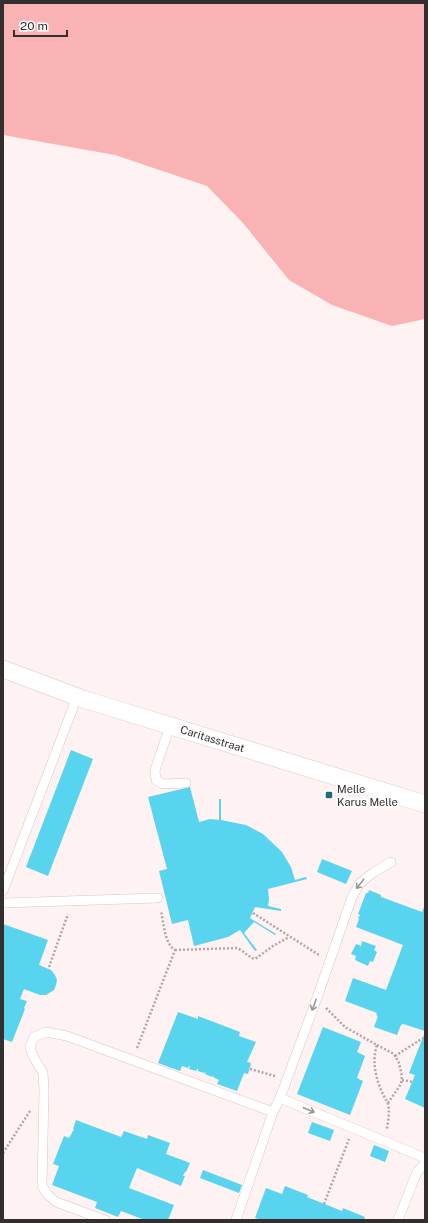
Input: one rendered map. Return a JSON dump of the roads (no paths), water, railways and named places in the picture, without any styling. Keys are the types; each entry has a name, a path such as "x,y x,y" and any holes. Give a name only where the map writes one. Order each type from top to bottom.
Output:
{"street":[{"name":"Caritasstraat","path":"3,669 77,697 425,804"}],"lane":[{"path":"3,891 77,697"},
{"path":"170,726 155,770 156,780 163,784 186,783"},
{"path":"236,1220 273,1112 287,1080 352,897 360,883 374,872 391,862"},
{"path":"3,903 158,898"},
{"path":"105,1220 56,1202 47,1194 42,1186 44,1090 43,1073 33,1056 30,1047 34,1038 46,1032 67,1036 273,1112"},
{"path":"280,1098 425,1158"},
{"path":"398,1220 417,1172 425,1163"}],"place":[{"name":"Melle Karus Melle","path":"329,795"}]}
